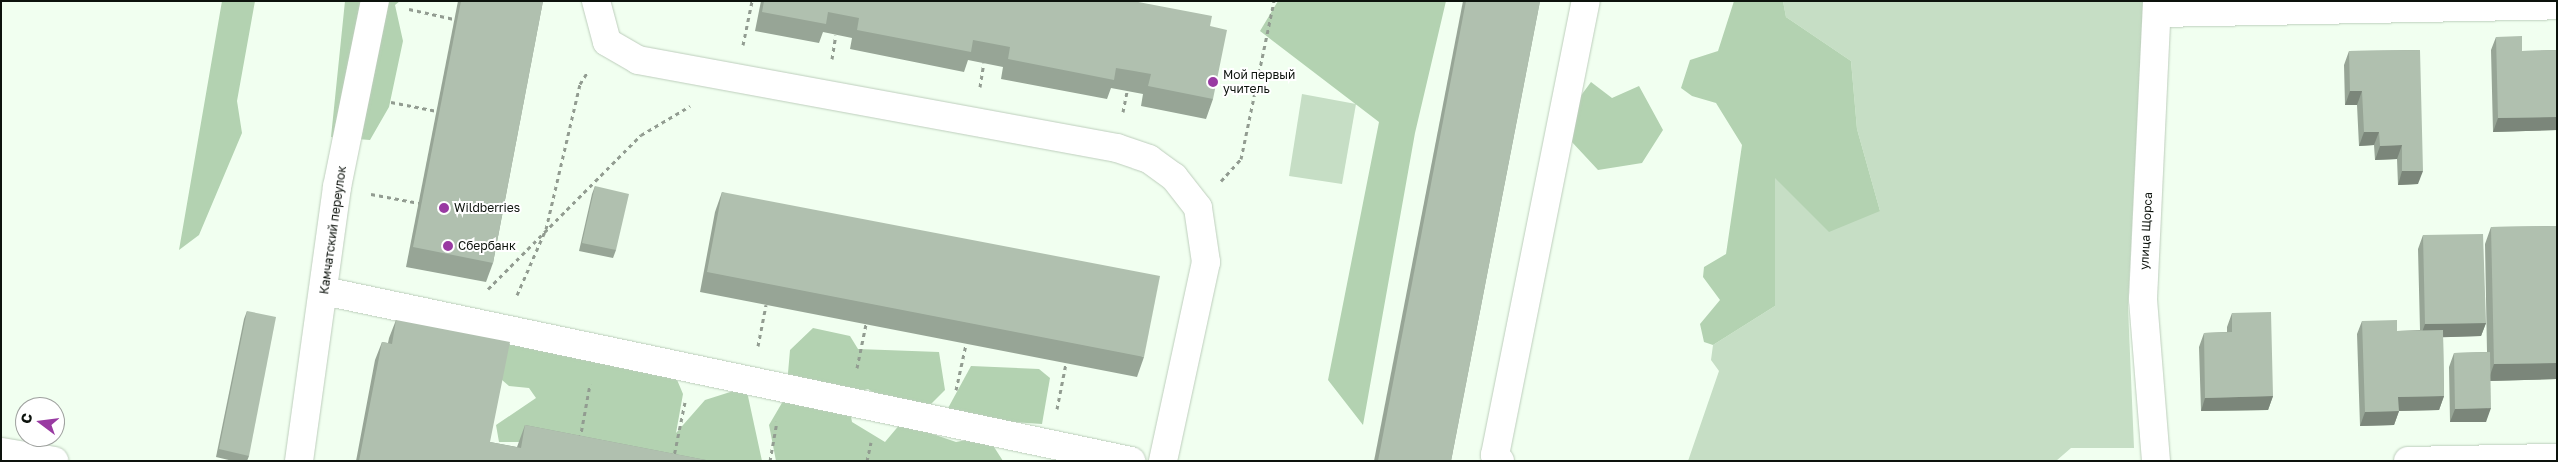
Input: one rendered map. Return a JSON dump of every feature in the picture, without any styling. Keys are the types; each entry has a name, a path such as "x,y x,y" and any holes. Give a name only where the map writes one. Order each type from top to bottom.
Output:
{"street":[{"path":"596,1 606,42 638,60 1117,148 1149,159 1174,177 1198,208 1206,262 1163,461"},
{"path":"1500,461 1495,455 1586,1"},
{"name":"Камчатский переулок","path":"299,461 337,187 375,2"},
{"path":"2157,7 2557,5"},
{"name":"улица Щорса","path":"2156,461 2143,299 2157,7"},
{"path":"324,291 1131,461"},
{"path":"1,452 53,461"},
{"path":"2408,461 2557,458"}],"path":[{"path":"484,294 546,229 641,135 736,78 752,1"},
{"path":"1198,208 1241,159 1274,1"},
{"path":"375,2 454,18"},
{"path":"502,330 546,229 580,84 606,42"},
{"path":"356,96 437,111"},
{"path":"337,187 419,203"},
{"path":"752,382 766,305"},
{"path":"851,402 866,324"},
{"path":"949,423 966,344"},
{"path":"579,445 597,350"},
{"path":"1050,444 1066,363"},
{"path":"673,461 691,369"}],"green space":[{"path":"222,1 255,1 237,101 242,133 199,235 179,250"},
{"path":"345,1 400,1 395,5 403,41 389,107 370,140 331,137"},
{"path":"1278,1 1446,1 1415,133 1363,425 1328,380 1379,122 1260,31"},
{"path":"1734,1 1783,1 1786,17 1851,61 1857,129 1880,211 1829,232 1775,178 1775,306 1713,345 1704,342 1700,324 1720,300 1703,277 1704,267 1726,254 1742,145 1716,103 1692,96 1681,88 1690,60 1718,51"},
{"path":"1783,1 2143,1 2128,307 2134,448 2071,448 2056,461 1688,461 1719,371 1711,360 1713,345 1775,306 1774,177 1880,211 1857,129 1851,61 1786,17"},
{"path":"1591,82 1612,98 1639,86 1663,130 1642,163 1598,170 1571,141 1568,113"},
{"path":"1302,94 1356,104 1342,184 1289,176"},
{"path":"523,328 675,375 683,394 676,433 705,400 746,387 762,461 629,461 554,442 499,442 496,425 536,398 529,388 509,386 487,367"},
{"path":"813,328 850,336 858,349 939,352 945,390 925,410 899,411 868,389 847,395 852,422 885,442 901,423 956,442 987,436 1003,461 776,461 769,425 786,396 790,350"},
{"path":"971,366 1039,369 1050,378 1042,424 999,421 947,410"}],"building":[{"path":"461,1 543,1 493,263 413,247"},
{"path":"764,1 1133,1 1212,16 1210,26 1227,30 1213,99 1148,86 1151,74 1116,68 1114,80 1008,59 1010,47 973,40 971,52 857,30 859,18 828,12 826,24 762,12"},
{"path":"1466,1 1540,1 1451,461 1378,461"},
{"path":"2522,36 2522,51 2557,50 2557,117 2498,118 2496,37"},
{"path":"2420,50 2423,171 2402,171 2402,145 2380,146 2379,132 2364,132 2362,91 2350,91 2349,51"},
{"path":"595,186 629,194 616,250 582,243"},
{"path":"722,192 1160,276 1144,357 707,272"},
{"path":"2557,226 2557,363 2494,364 2491,227"},
{"path":"2483,234 2486,323 2425,324 2423,235"},
{"path":"247,311 276,317 249,456 219,449"},
{"path":"2271,312 2273,396 2205,398 2204,333 2232,332 2232,313"},
{"path":"396,320 510,342 490,442 521,448 525,425 711,461 359,461 382,342 392,344"},
{"path":"2397,320 2397,331 2443,330 2444,396 2398,397 2399,411 2365,412 2362,321"},
{"path":"2490,352 2491,408 2455,409 2454,353"}],"place":[{"name":"Мой первый учитель","path":"1213,82"},
{"name":"Wildberries","path":"444,208"},
{"name":"Сбербанк","path":"448,246"}]}
